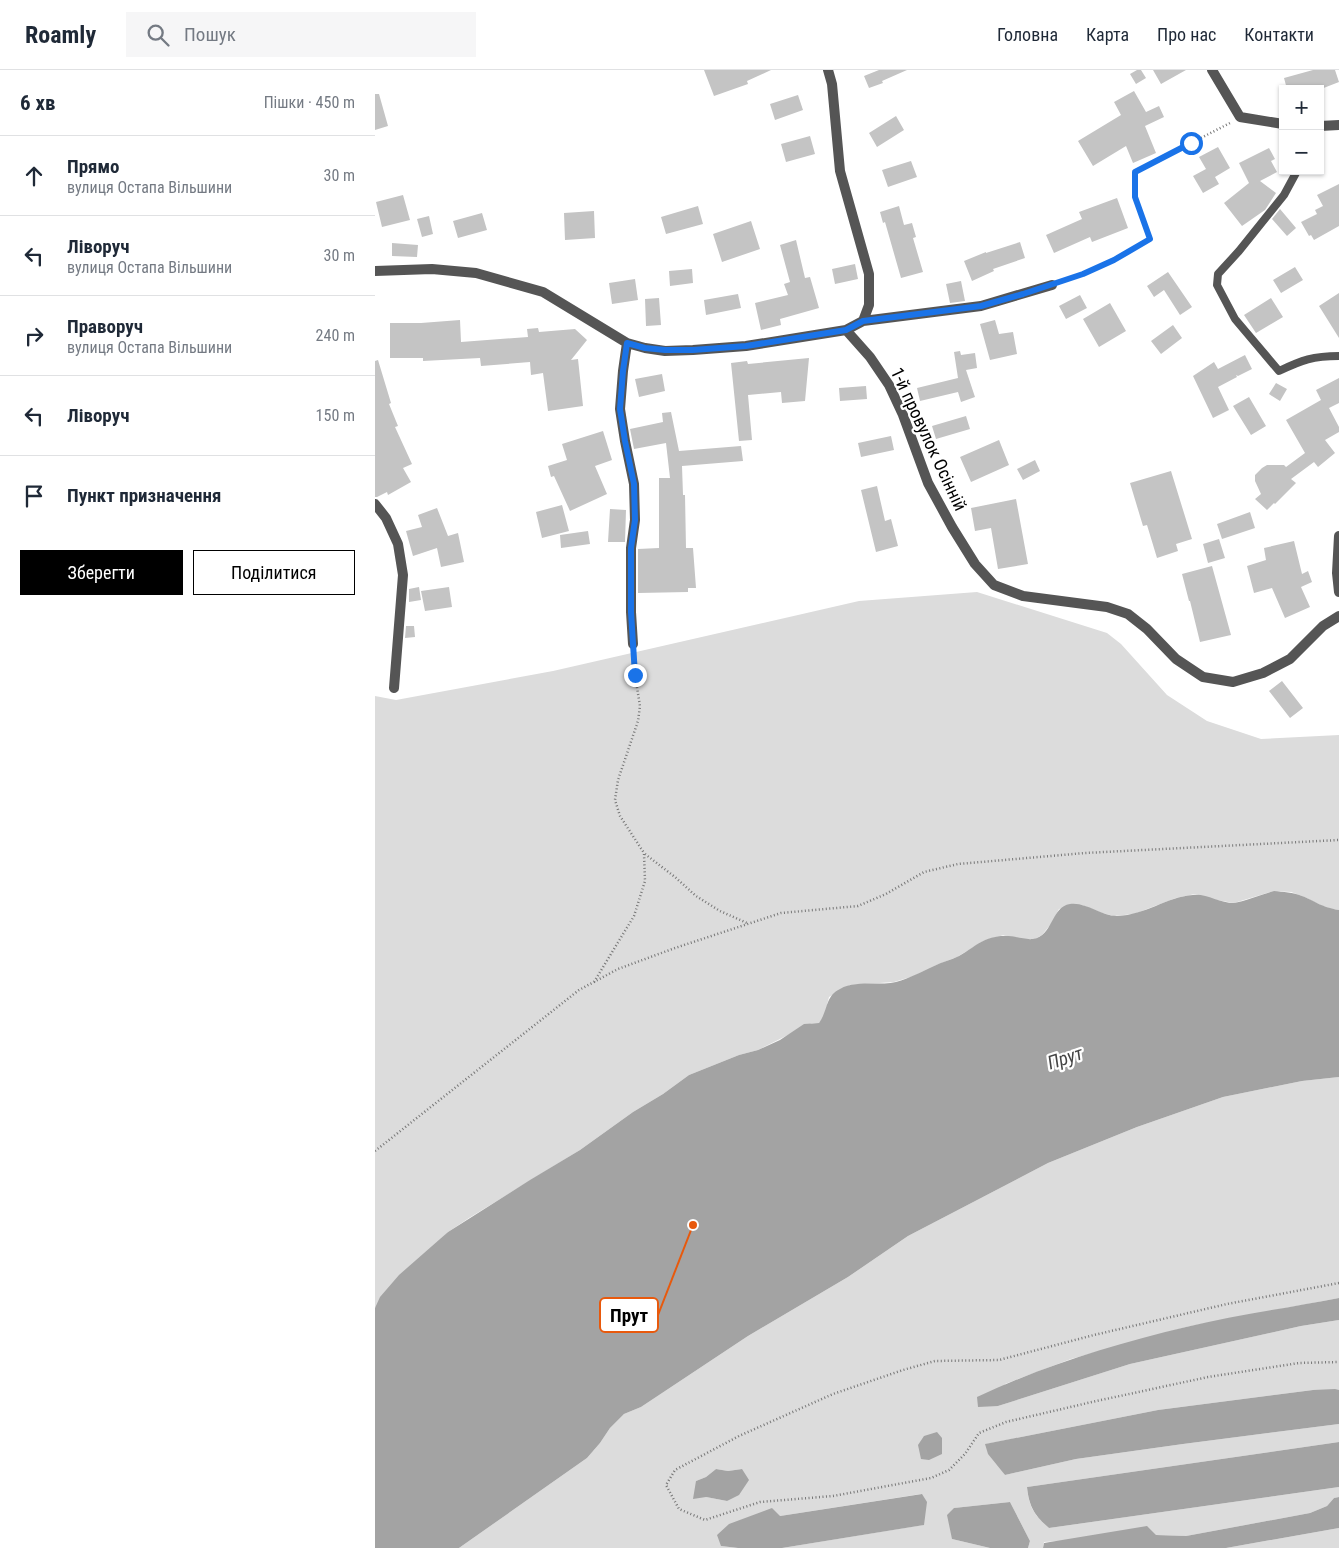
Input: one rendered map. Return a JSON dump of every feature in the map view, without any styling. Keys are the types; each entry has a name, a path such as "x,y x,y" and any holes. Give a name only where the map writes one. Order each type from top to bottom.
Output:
{"street":[{"path":"828,70 832,84 840,171 869,274 869,305 863,321"},
{"path":"1212,70 1240,118 1279,123"},
{"path":"1324,126 1339,125"},
{"path":"375,270 432,269 476,273 543,292 627,343 645,348 665,350 746,346 846,330 863,321 981,306 1052,285"},
{"name":"1-й провулок Осінній","path":"846,330 870,357 889,385 903,415 928,483 975,564 994,585 1023,596 1107,607 1128,614 1147,629 1176,659 1203,677 1233,682 1263,673 1290,659 1323,626 1339,616"},
{"path":"627,343 620,409 634,484 635,520 631,548 633,644"},
{"path":"375,504 385,518 398,544 403,575 394,688"},
{"path":"1339,536 1337,573 1339,592"}],"lane":[{"path":"1295,175 1284,195 1218,274 1217,285 1235,319 1279,371 1297,362 1319,356 1339,356"}],"path":[{"path":"1052,285 1114,260 1150,239 1135,197 1135,172 1240,118"},
{"path":"633,644 640,706 638,721 618,780 615,800 620,816 645,853 696,896 720,911 749,924"},
{"path":"375,1151 579,990 619,969 781,913 858,906 886,894 924,872 958,864 1095,852 1339,840"},
{"path":"593,982 634,916 645,881 645,853"},
{"path":"1339,1283 1227,1304 1094,1335 999,1360 935,1361 903,1370 833,1394 739,1436 675,1470 666,1485 679,1509 705,1520 760,1502 833,1496 931,1478 949,1470 965,1454 979,1433 1006,1422 1208,1377 1299,1363 1339,1362"}],"shaded area":[{"path":"977,592 1107,633 1121,644 1167,695 1207,721 1261,739 1339,735 1339,910 1327,908 1291,892 1274,891 1234,903 1195,894 1176,898 1134,914 1114,916 1082,905 1059,909 1051,924 1042,935 1035,939 1021,939 1004,935 985,940 957,957 914,976 894,982 850,985 829,997 824,1017 819,1023 812,1023 758,1050 739,1055 689,1075 580,1150 448,1232 375,1308 375,696 396,700 553,671 859,601"},
{"path":"1339,1077 1339,1298 1186,1327 1071,1359 1005,1384 998,1406 1130,1364 1301,1326 1339,1320 1339,1390 1313,1390 1158,1410 986,1444 1005,1475 1076,1459 1339,1424 1339,1442 1027,1487 1033,1510 1049,1528 1339,1487 1339,1497 1334,1498 1327,1506 1310,1513 1186,1536 1156,1535 1044,1542 1043,1548 1028,1548 1030,1541 1010,1502 954,1508 952,1539 990,1548 782,1548 923,1525 921,1494 780,1516 721,1546 738,1548 459,1548 587,1458 610,1428 624,1414 641,1407 748,1336 848,1277 908,1236 1048,1163 1137,1127 1223,1097 1302,1081","holes":["716,1469 728,1471 742,1469 727,1501 706,1497 696,1481 706,1477"]},
{"path":"1339,1528 1339,1548 1226,1548"}],"water":[{"name":"Прут","path":"1274,891 1299,895 1323,906 1339,910 1339,1077 1302,1081 1223,1097 1137,1127 1048,1163 908,1236 848,1277 748,1336 641,1407 624,1414 610,1428 587,1458 459,1548 375,1548 375,1308 380,1297 399,1275 448,1232 580,1150 689,1075 739,1055 758,1050 780,1040 804,1024 819,1023 829,1000 835,992 846,986 896,982 959,956 982,942 999,936 1029,939 1040,937 1045,933 1059,910 1070,904 1082,905 1105,914 1117,916 1137,913 1183,896 1198,895 1234,903"},
{"path":"1339,1298 1339,1320 1301,1326 1130,1364 998,1406 978,1407 977,1397 1027,1375 1106,1348 1205,1323"},
{"path":"1313,1390 1339,1390 1339,1424 1076,1459 1005,1475 988,1454 985,1444 1158,1410"},
{"path":"937,1432 942,1438 942,1454 929,1460 921,1459 918,1445 924,1436"},
{"path":"1339,1442 1339,1487 1049,1528 1033,1510 1028,1494 1027,1487"},
{"path":"716,1469 728,1471 742,1469 749,1480 739,1495 727,1501 706,1497 693,1499 696,1481 706,1477"},
{"path":"922,1494 927,1502 924,1525 782,1548 721,1546 717,1535 729,1524 772,1508 780,1516"},
{"path":"1339,1497 1339,1528 1226,1548 1043,1548 1044,1543 1147,1526 1156,1535 1186,1536 1310,1513 1327,1506 1334,1498"},
{"path":"1010,1502 1030,1541 1028,1548 990,1548 952,1539 947,1515 954,1508"}],"building":[{"path":"704,70 771,70 747,81 748,84 714,96"},
{"path":"879,70 907,70 869,88 864,76"},
{"path":"1141,70 1146,78 1136,84 1130,74"},
{"path":"1153,70 1186,70 1161,84"},
{"path":"1313,70 1335,70 1339,82 1324,88 1324,85 1286,85 1284,78"},
{"path":"1134,91 1146,112 1159,106 1164,117 1145,126 1156,153 1133,163 1126,146 1093,166 1078,141 1121,115 1114,102"},
{"path":"375,94 379,94 388,126 375,130"},
{"path":"798,95 803,110 775,120 770,104"},
{"path":"896,116 904,130 877,147 869,133"},
{"path":"810,136 815,154 786,162 781,144"},
{"path":"1218,147 1230,168 1215,177 1219,184 1203,193 1193,176 1206,169 1199,157"},
{"path":"1269,148 1275,159 1271,161 1277,172 1260,181 1276,193 1265,210 1242,226 1224,203 1249,183 1239,163"},
{"path":"911,161 917,177 888,187 882,170"},
{"path":"1339,184 1339,226 1314,240 1311,235 1309,236 1301,222 1317,214 1315,210 1323,206 1317,195"},
{"path":"403,195 410,220 382,227 376,202"},
{"path":"1117,198 1128,228 1092,242 1090,237 1054,253 1046,235 1082,219 1079,212"},
{"path":"698,206 703,224 666,234 661,217"},
{"path":"899,206 904,225 912,223 916,237 913,238 923,272 901,278 885,222 883,223 880,212"},
{"path":"1280,209 1296,228 1287,236 1272,219"},
{"path":"594,211 595,238 565,240 564,213"},
{"path":"482,213 487,230 458,238 453,221"},
{"path":"429,216 433,234 422,237 417,219"},
{"path":"751,221 760,249 722,262 713,234"},
{"path":"796,240 805,278 810,277 819,308 780,319 781,325 761,330 755,303 788,295 784,284 790,282 780,245"},
{"path":"1020,242 1025,258 993,269 994,271 972,281 964,261"},
{"path":"392,243 418,245 417,257 392,256"},
{"path":"855,264 858,279 835,284 832,269"},
{"path":"1295,267 1303,280 1281,293 1273,280"},
{"path":"692,269 693,283 670,286 669,271"},
{"path":"1168,272 1192,307 1180,315 1164,290 1154,297 1147,286"},
{"path":"635,279 638,300 612,304 609,283"},
{"path":"961,281 965,301 950,303 946,284"},
{"path":"1339,293 1339,338 1319,306"},
{"path":"738,294 741,308 706,315 704,300"},
{"path":"1080,295 1087,308 1066,319 1059,306"},
{"path":"659,298 661,325 646,326 645,299"},
{"path":"1271,298 1283,317 1256,333 1244,315"},
{"path":"1110,303 1126,331 1099,347 1083,319"},
{"path":"460,320 461,342 528,337 527,329 538,328 539,332 575,329 587,340 571,360 578,359 583,406 548,411 543,373 531,375 530,362 481,366 480,358 423,361 423,358 390,358 390,323"},
{"path":"995,320 999,334 1013,332 1017,354 990,360 980,324"},
{"path":"1173,325 1182,338 1161,354 1151,341"},
{"path":"960,351 961,355 975,353 977,368 966,370 975,397 961,402 958,392 920,401 917,388 958,378 954,352"},
{"path":"1245,355 1252,369 1238,376 1236,375 1237,377 1218,387 1229,410 1213,418 1193,376 1214,362 1218,369"},
{"path":"809,358 805,401 782,403 781,392 748,395 752,440 739,441 731,363 747,361 748,364"},
{"path":"378,360 391,403 389,404 398,426 395,427 412,464 403,468 411,482 388,495 387,492 375,497 375,361"},
{"path":"662,374 665,391 639,397 635,379"},
{"path":"1339,378 1339,403 1329,408 1339,427 1339,432 1325,440 1335,453 1318,467 1314,462 1291,479 1296,483 1267,510 1255,499 1261,494 1255,481 1255,475 1267,465 1284,465 1286,467 1305,453 1286,420 1321,400 1316,390"},
{"path":"1276,383 1287,389 1280,401 1269,394"},
{"path":"866,386 867,399 840,401 839,388"},
{"path":"1249,397 1266,426 1251,435 1233,406"},
{"path":"671,412 679,451 741,446 743,461 682,466 683,495 685,495 686,548 693,548 696,588 688,588 688,592 638,593 638,549 659,548 659,478 670,478 666,443 634,449 630,429 663,422 662,413"},
{"path":"966,416 970,429 936,439 932,426"},
{"path":"603,431 612,460 595,466 607,494 570,511 554,476 551,477 548,466 567,460 562,444"},
{"path":"891,436 894,450 861,457 858,443"},
{"path":"999,440 1009,465 971,482 960,457"},
{"path":"1035,460 1040,471 1023,480 1017,469"},
{"path":"1171,471 1192,539 1176,544 1178,551 1157,558 1147,525 1143,526 1130,483"},
{"path":"877,486 885,521 891,519 898,546 876,552 861,490"},
{"path":"1016,499 1028,564 998,569 991,528 975,531 971,508"},
{"path":"562,505 569,531 542,538 536,512"},
{"path":"437,508 448,536 458,533 464,562 441,567 437,548 413,556 406,531 422,527 418,515"},
{"path":"610,509 626,510 625,542 608,542"},
{"path":"1250,512 1255,528 1222,539 1217,524"},
{"path":"588,531 590,544 561,548 560,535"},
{"path":"1219,539 1225,558 1208,563 1203,544"},
{"path":"1294,541 1302,574 1308,571 1312,582 1301,587 1310,607 1285,618 1272,588 1254,593 1247,566 1266,560 1264,548"},
{"path":"1212,566 1231,635 1200,642 1182,574"},
{"path":"419,587 421,600 409,602 409,589"},
{"path":"449,587 452,607 425,611 421,591"},
{"path":"406,626 414,626 415,637 405,638"},
{"path":"1282,681 1303,708 1290,718 1269,691"}],"place":[{"name":"Прут","path":"693,1225"}],"route":[{"path":"635,675 631,612 631,548 635,520 634,484 620,409 627,343 645,348 665,350 746,346 846,330 863,321 981,306 1052,285 1114,260 1150,239 1135,197 1135,172 1191,143"}]}
